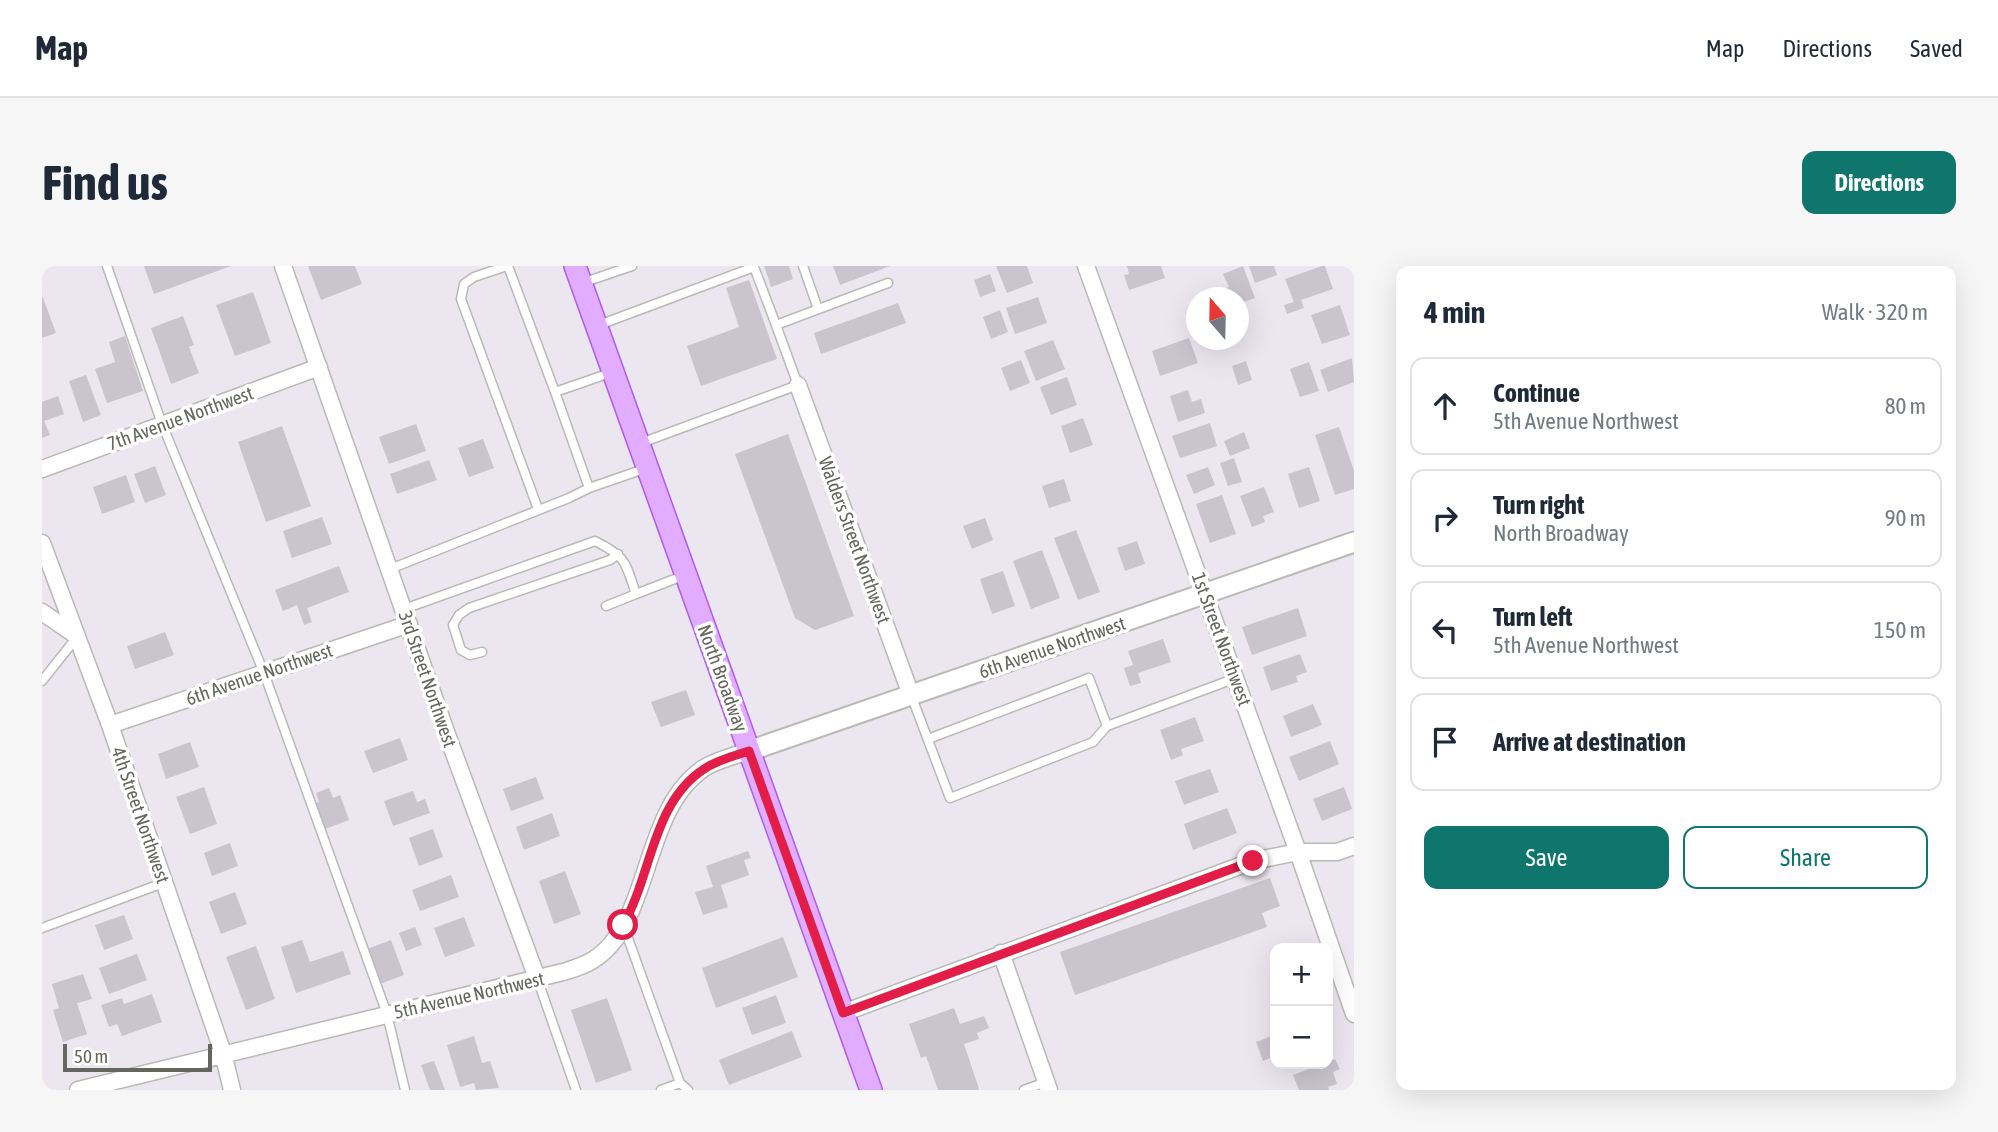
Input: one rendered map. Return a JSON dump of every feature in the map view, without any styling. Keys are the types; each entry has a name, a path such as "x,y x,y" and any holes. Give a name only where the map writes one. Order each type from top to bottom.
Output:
{"main road":[{"name":"North Broadway","path":"578,275 871,1090"}],"street":[{"name":"3rd Street Northwest","path":"283,266 537,978"},
{"name":"1st Street Northwest","path":"1086,266 1206,594 1354,1014"},
{"name":"7th Avenue Northwest","path":"42,469 319,367"},
{"name":"Walders Street Northwest","path":"798,386 911,695"},
{"name":"6th Avenue Northwest","path":"749,751 1354,542"},
{"name":"4th Street Northwest","path":"42,543 110,725 223,1054 232,1090"},
{"path":"42,612 77,636"},
{"name":"6th Avenue Northwest","path":"110,725 264,673 406,617"},
{"name":"5th Avenue Northwest","path":"78,1090 537,978 580,967 594,960 616,937 623,925 664,820 680,791 704,768 749,751"},
{"path":"843,1013 1253,861 1298,852 1337,852 1354,846"},
{"path":"1001,953 1048,1086"}],"lane":[{"path":"107,266 162,424 264,673 387,1014 405,1090"},
{"path":"538,509 461,299 464,284 474,277 508,266 589,488"},
{"path":"578,275 632,266"},
{"path":"803,266 818,309"},
{"path":"597,326 754,267 776,324 798,386 639,444"},
{"path":"776,324 888,284"},
{"path":"555,392 613,372"},
{"path":"390,569 589,488 647,468"},
{"path":"406,617 595,541 625,561 636,594"},
{"path":"482,652 470,654 461,650 453,625 459,615 469,608 610,560 618,554"},
{"path":"606,606 685,575"},
{"path":"42,681 77,636"},
{"path":"928,739 1089,678 1107,726"},
{"path":"911,695 950,798 1093,742 1107,726 1236,678"},
{"path":"42,928 163,883"},
{"path":"623,925 680,1083 688,1090"},
{"name":"3rd Street Northwest","path":"537,978 576,1090"},
{"path":"661,1090 680,1083"},
{"path":"1024,1090 1048,1086"}],"building":[{"path":"144,266 231,266 154,294"},
{"path":"308,266 355,266 362,284 321,300"},
{"path":"764,266 789,266 793,279 771,287"},
{"path":"833,266 890,266 840,285"},
{"path":"996,266 1027,266 1033,283 1007,293"},
{"path":"1127,266 1161,266 1165,278 1129,290 1124,275 1129,274"},
{"path":"1243,266 1255,298 1249,300 1249,287 1229,287 1223,274"},
{"path":"1249,266 1274,266 1277,275 1255,283"},
{"path":"1325,266 1333,289 1301,300 1304,308 1287,314 1284,305 1294,302 1285,279"},
{"path":"990,274 996,291 980,297 974,280"},
{"path":"749,280 777,359 701,386 687,346 739,327 726,288"},
{"path":"253,292 271,343 235,356 216,305"},
{"path":"42,295 56,333 42,338"},
{"path":"1038,297 1047,323 1015,334 1006,308"},
{"path":"898,303 906,323 821,354 814,333"},
{"path":"1340,305 1350,335 1322,344 1311,315"},
{"path":"1000,310 1008,332 991,339 983,317"},
{"path":"183,316 194,345 189,347 199,373 171,384 151,328"},
{"path":"125,336 143,391 107,403 95,369 115,362 109,342"},
{"path":"1186,339 1186,350 1193,350 1198,363 1160,376 1152,351"},
{"path":"1053,340 1065,369 1036,381 1024,351"},
{"path":"1352,358 1354,382 1328,392 1320,370"},
{"path":"1021,360 1030,383 1010,391 1001,368"},
{"path":"1246,361 1252,380 1238,385 1232,366"},
{"path":"1309,362 1319,391 1300,397 1290,369"},
{"path":"86,375 101,415 83,422 69,381"},
{"path":"1067,377 1077,405 1051,415 1040,387"},
{"path":"1188,390 1192,402 1201,399 1205,413 1178,422 1170,396"},
{"path":"58,396 64,414 44,421 50,435 42,438 42,402"},
{"path":"1083,418 1093,445 1070,453 1061,426"},
{"path":"1210,423 1217,446 1180,458 1172,436"},
{"path":"416,424 426,451 389,464 379,437"},
{"path":"282,426 311,506 266,522 238,442"},
{"path":"1339,427 1354,471 1354,489 1335,495 1315,435"},
{"path":"1244,432 1250,448 1230,456 1224,441"},
{"path":"788,434 854,616 815,630 795,618 735,454"},
{"path":"483,439 494,468 469,477 458,448"},
{"path":"1234,458 1242,482 1228,486 1220,463"},
{"path":"429,460 437,480 397,494 390,474"},
{"path":"155,466 166,495 145,503 134,474"},
{"path":"1208,467 1215,485 1194,494 1186,475"},
{"path":"1309,467 1320,501 1299,508 1288,474"},
{"path":"126,475 135,502 102,514 93,487"},
{"path":"1064,479 1071,501 1049,508 1042,486"},
{"path":"1264,487 1274,512 1263,516 1265,522 1252,527 1240,496"},
{"path":"1222,495 1236,534 1210,543 1196,504"},
{"path":"322,517 332,544 292,558 283,531"},
{"path":"985,518 993,540 972,549 963,526"},
{"path":"1076,530 1100,592 1078,600 1054,538"},
{"path":"1137,541 1145,564 1125,571 1117,548"},
{"path":"1042,550 1060,598 1031,609 1013,561"},
{"path":"339,566 349,592 307,608 312,622 304,625 297,605 283,611 275,590"},
{"path":"1003,571 1015,606 992,614 980,579"},
{"path":"1298,608 1307,636 1252,655 1242,627"},
{"path":"165,632 174,655 135,669 127,646"},
{"path":"1163,639 1171,662 1138,673 1141,683 1130,686 1124,668 1133,665 1128,651"},
{"path":"1300,654 1307,672 1296,676 1298,682 1271,691 1263,667"},
{"path":"686,690 695,715 661,727 651,702"},
{"path":"1313,704 1322,725 1291,737 1283,716"},
{"path":"1195,717 1204,741 1181,749 1183,755 1171,760 1160,730"},
{"path":"400,738 408,760 373,773 364,751"},
{"path":"1330,741 1339,764 1299,781 1289,757"},
{"path":"190,742 199,767 166,779 158,754"},
{"path":"1210,769 1219,792 1184,805 1175,781"},
{"path":"536,777 544,799 511,811 503,789"},
{"path":"204,787 217,824 190,834 176,797"},
{"path":"1344,787 1352,809 1322,821 1313,799"},
{"path":"329,788 333,798 340,795 349,820 325,829 316,803 319,802 316,793"},
{"path":"413,791 417,802 425,799 430,813 393,826 384,801"},
{"path":"1227,808 1237,833 1193,850 1184,824"},
{"path":"552,813 560,836 524,850 516,827"},
{"path":"433,829 443,857 419,866 409,838"},
{"path":"230,843 238,866 212,876 204,853"},
{"path":"748,851 751,858 744,860 749,875 721,885 728,907 703,915 695,892 713,887 706,866"},
{"path":"565,871 581,914 554,924 539,881"},
{"path":"451,875 459,897 420,911 412,890"},
{"path":"1270,878 1280,906 1262,913 1267,927 1075,995 1060,952"},
{"path":"235,892 247,924 221,934 209,902"},
{"path":"124,915 133,939 104,950 95,925"},
{"path":"464,917 475,946 445,957 434,928"},
{"path":"415,927 422,945 406,951 399,933"},
{"path":"783,937 798,977 716,1008 702,968"},
{"path":"302,940 310,962 343,951 351,974 296,993 281,947"},
{"path":"391,940 404,975 380,984 367,949"},
{"path":"256,946 275,999 246,1010 226,957"},
{"path":"137,954 147,980 109,994 99,968"},
{"path":"83,974 92,999 77,1003 87,1034 63,1042 53,1010 59,1008 52,984"},
{"path":"152,994 162,1022 122,1036 117,1024 109,1027 101,1005 122,998 124,1004"},
{"path":"776,995 786,1023 752,1035 742,1008"},
{"path":"607,998 632,1070 596,1083 571,1010"},
{"path":"954,1008 960,1024 984,1016 989,1028 977,1033 979,1039 964,1044 978,1090 938,1090 926,1056 921,1058 909,1024"},
{"path":"792,1031 802,1057 729,1085 719,1060"},
{"path":"474,1036 482,1063 490,1061 499,1088 476,1090 474,1083 460,1087 447,1045"},
{"path":"1270,1037 1270,1058 1263,1061 1256,1042"},
{"path":"1335,1059 1340,1069 1333,1072 1337,1084 1328,1087 1329,1090 1299,1090 1293,1075 1309,1069 1333,1069"},
{"path":"434,1061 445,1090 430,1090 421,1065"}],"route":[{"path":"623,925 664,820 684,785 704,768 749,751 843,1013 1253,861"}]}
